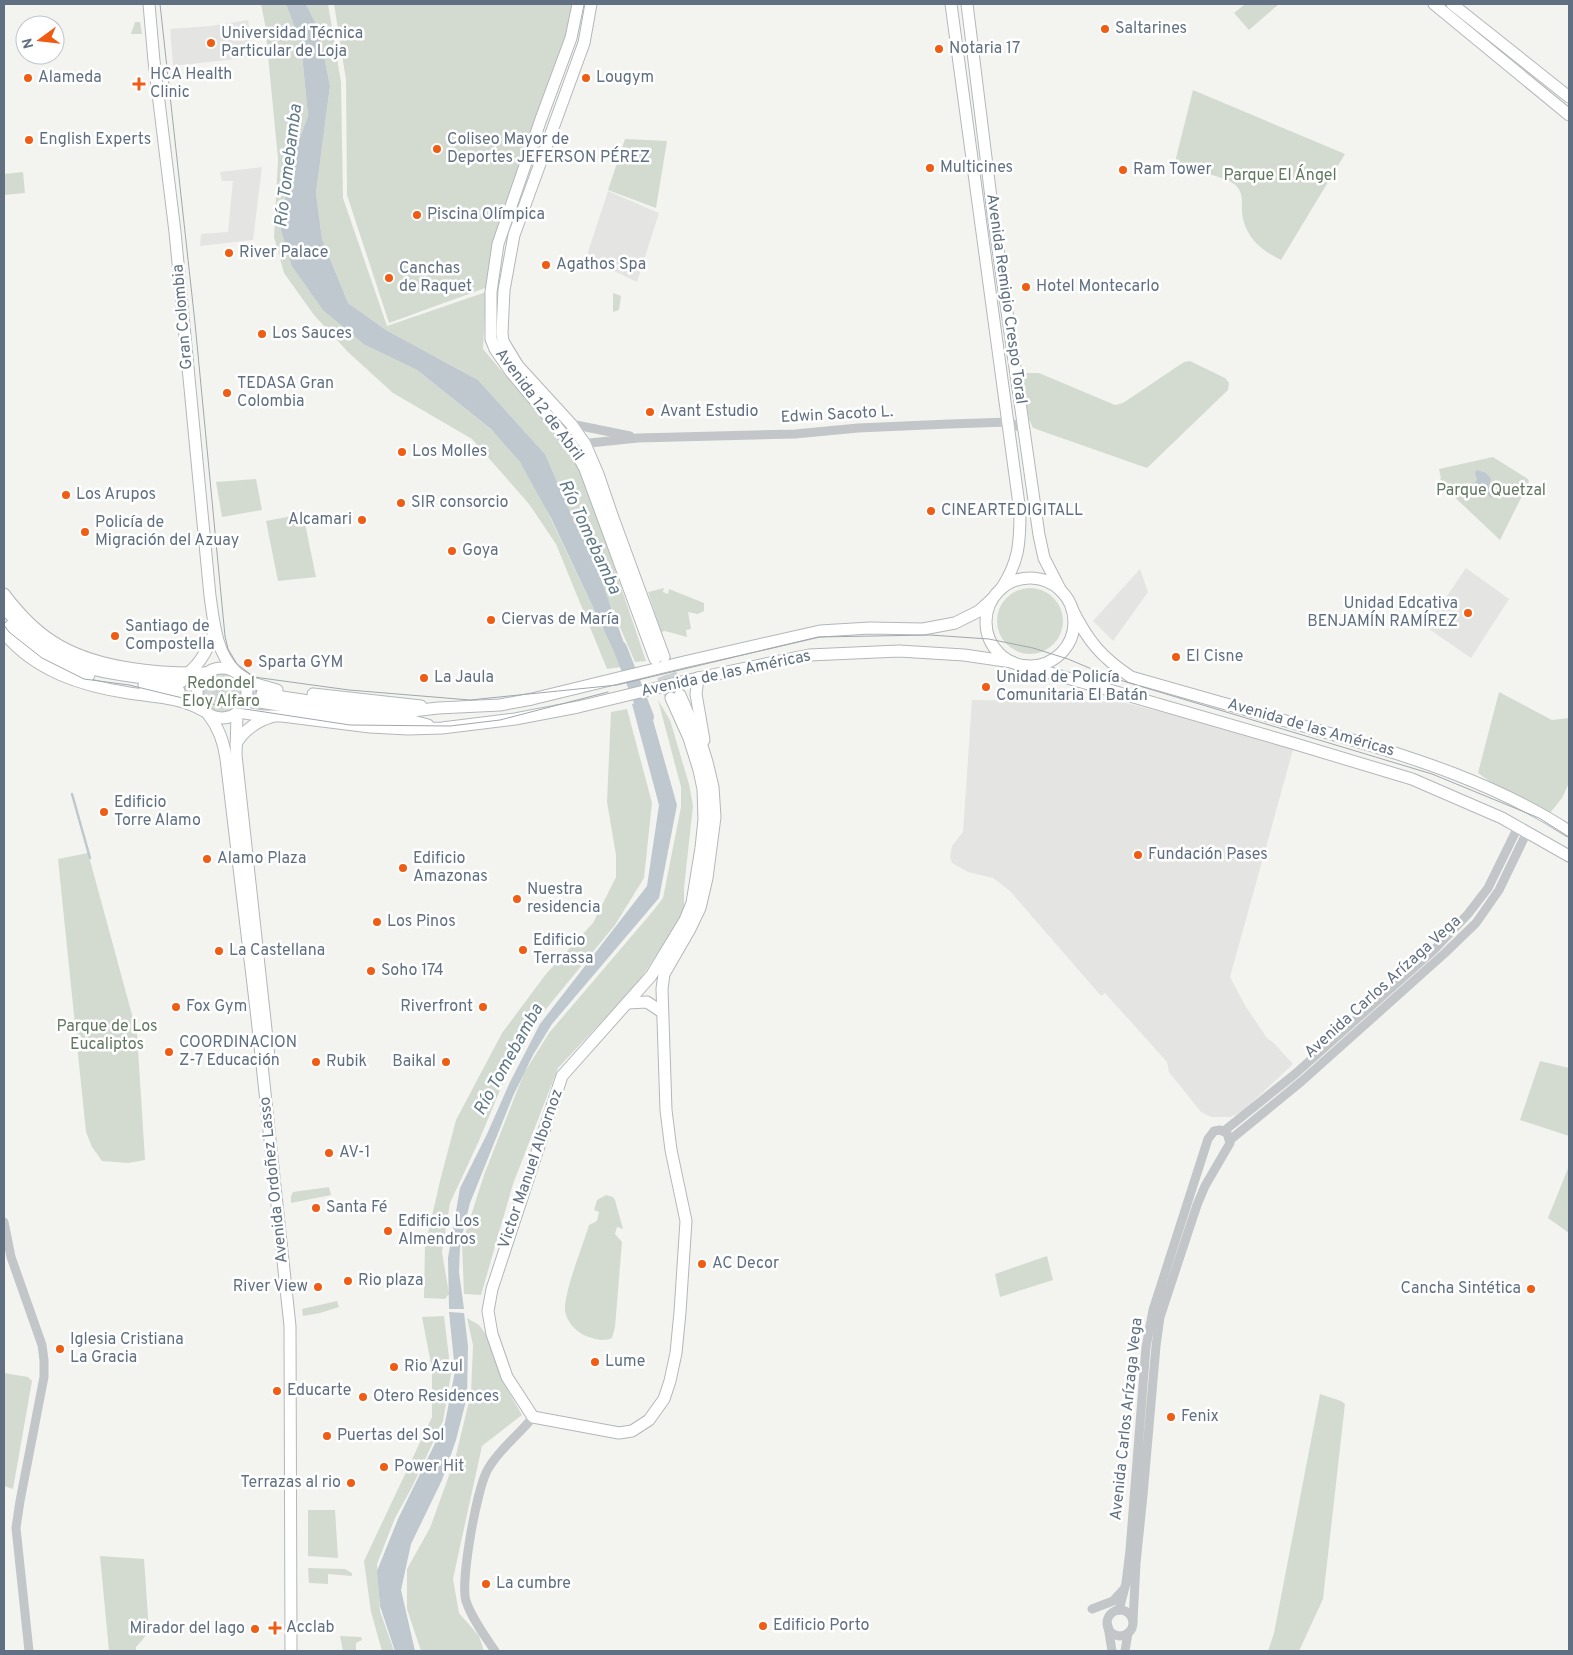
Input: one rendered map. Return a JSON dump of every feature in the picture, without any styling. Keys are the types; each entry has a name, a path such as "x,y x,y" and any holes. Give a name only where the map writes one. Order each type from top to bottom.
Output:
{"main road":[{"name":"Gran Colombia","path":"149,4 175,232 210,596 215,630 226,661 238,673"},
{"name":"Avenida 12 de Abril","path":"578,4 571,38 498,244 491,292 491,339 495,349 511,372 572,444 585,469 624,574"},
{"name":"Avenida 12 de Abril","path":"591,4 584,43 514,235 504,290 502,333 506,348 518,366 571,424 585,444 612,515"},
{"name":"Avenida Remigio Crespo Toral","path":"951,4 1020,502 1019,551 1014,566 1001,589"},
{"name":"Avenida Remigio Crespo Toral","path":"967,4 993,214 1044,558 1061,591"},
{"path":"1434,4 1569,115"},
{"path":"1452,4 1569,97"},
{"path":"612,515 660,658 624,574"},
{"path":"612,515 627,546 666,649 669,655 684,662"},
{"path":"624,574 631,604 649,655 650,661 646,671"},
{"path":"1031,578 1052,584 1061,591 1072,610 1073,622 1072,635 1058,656 1045,664 1026,666 1012,662 999,653 989,639 986,619 992,599 1001,589 1010,582 1031,578"},
{"path":"4,594 27,621 53,642 71,652 113,665 182,682"},
{"name":"Avenida de las Américas","path":"442,728 409,720 348,716 261,698 404,712 438,708 500,705 826,630 937,627 956,623 978,611 992,599"},
{"path":"4,608 21,628 48,648 83,666 116,674 182,682"},
{"name":"Avenida de las Américas","path":"1072,610 1085,634 1101,654 1131,677 1411,757 1468,779 1550,819 1569,831"},
{"path":"4,619 31,645 61,666 83,674 182,682 221,668 238,673 246,684 245,704 238,713 223,719 194,705 174,699 101,688 68,678 33,659 10,641 4,633"},
{"name":"Gran Colombia","path":"207,673 215,630"},
{"path":"182,682 204,656 215,630"},
{"name":"Avenida de las Américas","path":"238,713 282,716 370,727 442,728 529,717 698,678 804,656 828,653 879,651 932,652 995,658 1012,662"},
{"name":"Avenida de las Américas","path":"1026,666 1412,779 1488,812 1569,856"},
{"path":"206,712 198,700 197,689 200,680 207,673"},
{"name":"Avenida de las Américas","path":"238,673 252,683 287,692 438,708"},
{"path":"698,678 696,694 706,748 717,791 710,818"},
{"path":"651,689 668,701 682,731 710,818"},
{"name":"Victor Manuel Albornoz","path":"662,1000 664,974 700,908 707,878 713,787 702,746 676,697"},
{"name":"Avenida Ordoñez Lasso","path":"206,712 218,729 233,771 266,1017 297,1322 300,1561 298,1651"},
{"name":"Avenida Ordoñez Lasso","path":"238,713 233,771 290,1326 291,1651"},
{"path":"236,744 241,736 266,718 282,716"},
{"name":"Victor Manuel Albornoz","path":"533,1417 507,1377 492,1334 488,1311 492,1289 562,1076 651,976 685,920 692,903 710,818"},
{"path":"533,1417 619,1433 632,1431 649,1420 664,1399 670,1381 676,1354 686,1221 671,1150 666,1110 662,1000 652,1001 642,986"},
{"path":"627,1004 647,1002 662,1012"}],"street":[{"name":"Edwin Sacoto L.","path":"572,444 638,438 795,434 858,428 1009,422"},
{"path":"1009,422 1025,430"},
{"name":"Edwin Sacoto L.","path":"571,424 638,438"},
{"name":"Avenida Carlos Arízaga Vega","path":"1118,1610 1126,1583 1146,1347 1153,1310 1211,1133 1217,1130 1224,1131 1295,1074 1434,950 1468,914 1488,888 1522,830"},
{"name":"Avenida Carlos Arízaga Vega","path":"1132,1621 1160,1317 1205,1186 1223,1153 1229,1146 1230,1140 1302,1082 1440,958 1476,923 1499,890 1522,830"},
{"path":"1224,1131 1230,1140"},
{"path":"4,1222 11,1258 42,1345 44,1360 44,1377 16,1528 29,1651"},
{"path":"495,1651 468,1608 465,1599 466,1564 478,1501 487,1470 504,1448 533,1417"},
{"path":"1092,1609 1116,1599 1126,1583"},
{"path":"1112,1651 1107,1624 1110,1615 1118,1610 1128,1613 1132,1621 1125,1651"},
{"path":"1107,1624 1111,1632 1116,1635 1122,1636 1128,1633"}],"shaded area":[{"path":"286,4 306,4 319,31 330,86 316,193 322,239 348,303 386,330 478,380 545,454 571,514 591,552 632,665 621,667 551,518 520,462 492,430 417,370 365,345 323,310 292,266 281,230 290,164 308,116 301,44"},
{"name":"Universidad Técnica Particular de Loja","path":"248,20 254,57 173,66 170,29 211,26"},
{"path":"262,167 253,240 200,246 201,234 228,232 233,181 222,181 220,172"},
{"path":"608,191 659,213 637,282 586,258"},
{"path":"1477,470 1486,473 1491,479 1489,485 1495,492 1492,498 1474,484 1477,480 1475,473"},
{"name":"Unidad Edcativa BENJAMÍN RAMÍREZ","path":"1466,568 1509,599 1471,658 1426,627"},
{"path":"1140,569 1148,592 1113,641 1093,621"},
{"path":"647,699 677,805 659,898 552,1024 533,1055 513,1096 470,1203 460,1247 459,1272 464,1309 449,1309 448,1258 460,1188 510,1082 540,1024 647,886 659,805 632,704"},
{"path":"972,700 1122,702 1294,746 1230,977 1246,1007 1267,1038 1293,1064 1242,1112 1230,1117 1211,1117 1201,1112 1169,1072 1167,1062 1105,993 1101,996 1010,891 993,878 968,872 952,863 950,857 952,846 963,832"},
{"path":"449,1312 464,1313 468,1346 467,1397 456,1440 442,1480 411,1544 401,1590 415,1651 395,1651 380,1606 377,1571 398,1519 445,1423 455,1371"}],"green space":[{"path":"261,4 286,4 301,44 308,116 290,164 365,345 417,370 504,440 532,479 621,667 607,669 556,544 529,504 472,439 393,393 348,352 314,315 284,273 274,237 278,159 265,24"},
{"path":"306,4 328,4 341,82 343,198 387,326 486,292 483,349 559,439 581,469 646,661 635,662 545,454 478,380 386,330 348,303 322,239 316,193 330,86 319,32"},
{"name":"Coliseo Mayor de Deportes JEFERSON PÉREZ","path":"334,4 572,4 567,31 488,287 389,323 347,195 346,80"},
{"path":"1245,4 1279,4 1249,30 1234,13"},
{"path":"135,22 140,22 142,34 131,34"},
{"name":"Parque El Ángel","path":"1193,90 1345,154 1281,260 1262,249 1252,239 1243,219 1240,192 1234,184 1214,175 1174,166"},
{"path":"625,139 667,141 656,208 608,190"},
{"path":"23,172 25,193 4,195 4,174"},
{"path":"613,293 621,296 619,310 613,312"},
{"path":"1190,361 1225,378 1229,383 1228,390 1147,468 1033,428 1029,419 1022,377 1026,373 1039,373 1115,405 1123,403 1184,362"},
{"name":"Parque Quetzal","path":"1493,457 1528,479 1529,482 1500,540 1445,488 1446,486 1440,479 1439,469"},
{"path":"256,479 262,510 222,517 216,482"},
{"path":"303,514 316,577 278,581 266,521"},
{"path":"664,588 663,592 668,594 669,589 704,603 704,611 698,614 688,612 691,629 686,630 687,637 665,631 661,632 648,592"},
{"path":"1030,588 1043,590 1058,603 1061,608 1063,621 1061,634 1048,649 1043,652 1030,654 1017,652 1002,639 999,634 997,621 999,608 1012,593 1017,590"},
{"name":"Redondel Eloy Alfaro","path":"225,672 233,675 239,681 242,693 239,705 233,711 217,714 209,711 203,705 200,689 203,681 209,675"},
{"path":"1499,692 1552,720 1569,718 1569,783 1562,798 1550,813 1492,783 1478,773"},
{"path":"658,700 670,720 689,784 693,806 684,888 684,912 638,983 558,1068 513,1184 481,1295 464,1294 462,1244 484,1175 524,1073 549,1033 663,898 681,807 681,787"},
{"path":"627,709 652,803 644,878 615,925 541,1015 503,1083 450,1203 442,1252 449,1294 445,1299 424,1298 425,1246 456,1120 502,1033 546,974 593,923 616,877 616,855 607,802 611,712"},
{"name":"Parque de Los Eucaliptos","path":"88,853 137,1033 145,1160 128,1163 102,1161 92,1147 86,1132 58,859"},
{"path":"1540,1061 1569,1068 1569,1136 1520,1120"},
{"path":"1569,1166 1569,1233 1548,1218"},
{"path":"329,1187 331,1195 291,1203 293,1192"},
{"path":"606,1195 613,1197 615,1200 623,1229 617,1227 615,1234 622,1242 615,1327 612,1338 602,1340 586,1336 572,1326 566,1314 565,1302 589,1225 597,1221 599,1212 594,1210 597,1200"},
{"path":"1047,1256 1053,1280 1000,1297 995,1274"},
{"path":"337,1301 339,1307 303,1316 302,1309"},
{"path":"444,1316 451,1374 443,1421 395,1518 377,1564 380,1611 394,1651 382,1651 371,1612 364,1561 432,1417 432,1369 422,1317"},
{"path":"467,1318 479,1325 488,1337 506,1387 522,1415 482,1446 453,1579 459,1613 479,1636 484,1651 421,1651 407,1609 407,1569 430,1528 455,1459 471,1393 473,1345"},
{"path":"4,1373 28,1377 32,1381 13,1489 4,1486"},
{"path":"1320,1394 1345,1404 1323,1599 1299,1651 1268,1651 1274,1633"},
{"path":"308,1510 335,1510 338,1558 308,1556"},
{"path":"100,1556 144,1559 149,1632 136,1647 136,1651 109,1651"},
{"path":"308,1568 345,1569 352,1573 352,1576 328,1574 328,1584 309,1583"},
{"path":"340,1636 361,1637 362,1640 356,1643 356,1651 343,1651"}],"waterway":[{"name":"Río Tomebamba","path":"620,648 647,717"},
{"path":"72,794 90,858"}],"tunnel":[{"path":"665,658 678,691"},
{"path":"656,661 671,698"},
{"path":"181,682 262,694"},
{"path":"179,691 260,702"}],"tram line":[{"path":"160,4 195,323 225,636 228,649 237,664 254,677 349,690 470,700 617,685 818,637 930,635 989,639 1033,648 1068,659 1113,678 1432,774 1539,818 1569,837"},
{"path":"4,625 9,632 42,658 84,679 129,685 199,702 350,725 450,726 500,720 608,692"}],"place":[{"name":"Saltarines","path":"1105,29"},
{"name":"Universidad Técnica Particular de Loja","path":"211,43"},
{"name":"Notaria 17","path":"939,49"},
{"name":"Alameda","path":"28,78"},
{"name":"Lougym","path":"586,78"},
{"name":"HCA Health Clinic","path":"139,84"},
{"name":"English Experts","path":"29,140"},
{"name":"Coliseo Mayor de Deportes JEFERSON PÉREZ","path":"437,149"},
{"name":"Multicines","path":"930,168"},
{"name":"Ram Tower","path":"1123,170"},
{"name":"Piscina Olímpica","path":"417,215"},
{"name":"River Palace","path":"229,253"},
{"name":"Agathos Spa","path":"546,265"},
{"name":"Canchas de Raquet","path":"389,278"},
{"name":"Hotel Montecarlo","path":"1026,287"},
{"name":"Los Sauces","path":"262,334"},
{"name":"TEDASA Gran Colombia","path":"227,393"},
{"name":"Avant Estudio","path":"650,412"},
{"name":"Los Molles","path":"402,452"},
{"name":"Los Arupos","path":"66,495"},
{"name":"SIR consorcio","path":"401,503"},
{"name":"CINEARTEDIGITALL","path":"931,511"},
{"name":"Alcamari","path":"362,520"},
{"name":"Policía de Migración del Azuay","path":"85,532"},
{"name":"Goya","path":"452,551"},
{"name":"Unidad Edcativa BENJAMÍN RAMÍREZ","path":"1468,613"},
{"name":"Ciervas de María","path":"491,620"},
{"name":"Santiago de Compostella","path":"115,636"},
{"name":"El Cisne","path":"1176,657"},
{"name":"Sparta GYM","path":"248,663"},
{"name":"La Jaula","path":"424,678"},
{"name":"Unidad de Policía Comunitaria El Batán","path":"986,687"},
{"name":"Edificio Torre Alamo","path":"104,812"},
{"name":"Fundación Pases","path":"1138,855"},
{"name":"Alamo Plaza","path":"207,859"},
{"name":"Edificio Amazonas","path":"403,868"},
{"name":"Nuestra residencia","path":"517,899"},
{"name":"Los Pinos","path":"377,922"},
{"name":"Edificio Terrassa","path":"523,950"},
{"name":"La Castellana","path":"219,951"},
{"name":"Soho 174","path":"371,971"},
{"name":"Fox Gym","path":"176,1007"},
{"name":"Riverfront","path":"483,1007"},
{"name":"COORDINACION Z-7 Educación","path":"169,1052"},
{"name":"Rubik","path":"316,1062"},
{"name":"Baikal","path":"446,1062"},
{"name":"AV-1","path":"329,1153"},
{"name":"Santa Fé","path":"316,1208"},
{"name":"Edificio Los Almendros","path":"388,1231"},
{"name":"AC Decor","path":"702,1264"},
{"name":"Rio plaza","path":"348,1281"},
{"name":"River View","path":"318,1287"},
{"name":"Cancha Sintética","path":"1531,1289"},
{"name":"Iglesia Cristiana La Gracia","path":"60,1349"},
{"name":"Lume","path":"595,1362"},
{"name":"Rio Azul","path":"394,1367"},
{"name":"Educarte","path":"277,1391"},
{"name":"Otero Residences","path":"363,1397"},
{"name":"Fenix","path":"1171,1417"},
{"name":"Puertas del Sol","path":"327,1436"},
{"name":"Power Hit","path":"384,1467"},
{"name":"Terrazas al rio","path":"351,1483"},
{"name":"La cumbre","path":"486,1584"},
{"name":"Edificio Porto","path":"763,1626"},
{"name":"Acclab","path":"275,1628"},
{"name":"Mirador del lago","path":"255,1629"}]}
